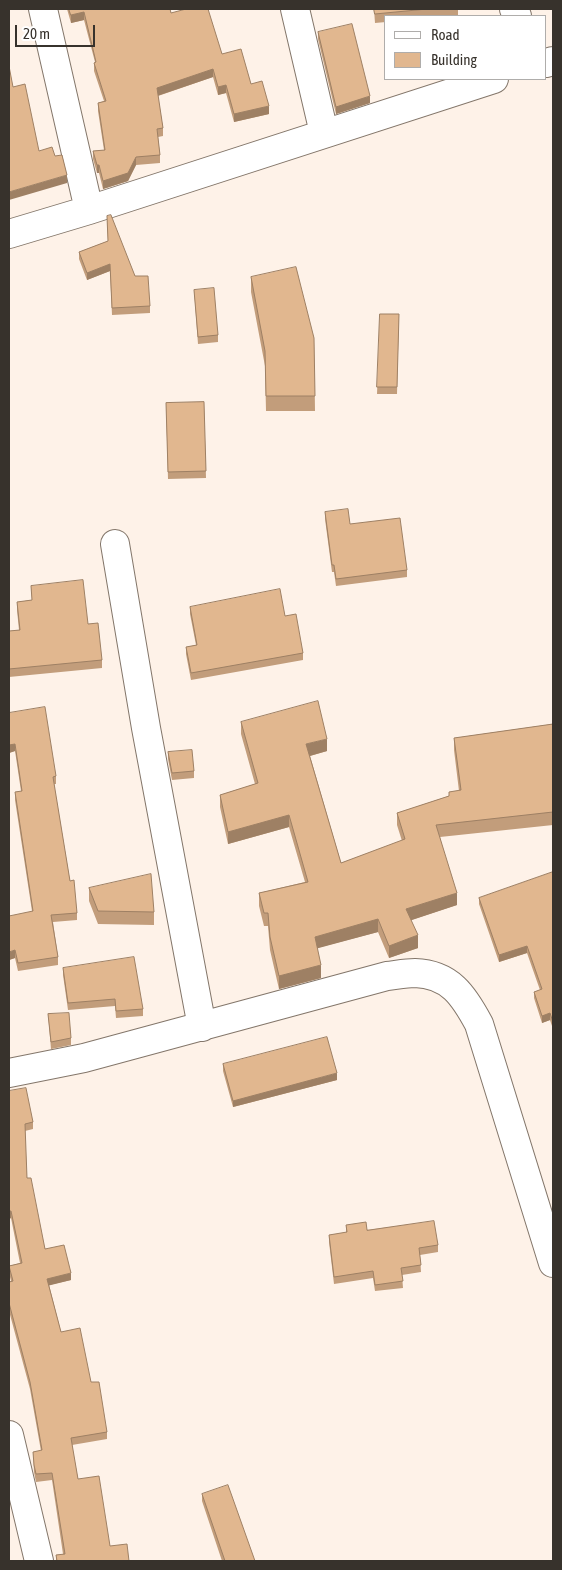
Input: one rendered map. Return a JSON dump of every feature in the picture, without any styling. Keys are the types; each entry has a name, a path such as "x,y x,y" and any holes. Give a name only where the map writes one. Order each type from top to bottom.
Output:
{"street":[{"path":"43,9 89,210"},
{"path":"295,9 324,133"},
{"path":"9,234 491,80"},
{"path":"115,544 146,728 202,1027"},
{"path":"9,1073 84,1058 387,976 416,973 439,979 453,986 467,1001 478,1024 553,1262"},
{"path":"9,1434 39,1561"}],"building":[{"path":"69,9 170,9 171,13 186,9 208,9 222,54 241,49 251,84 262,81 269,106 234,114 226,85 218,87 213,69 157,88 163,128 157,129 160,155 136,157 128,173 103,181 93,151 105,150 98,103 106,101 94,63 96,62 84,12 71,15"},
{"path":"374,9 427,9 375,14"},
{"path":"352,24 370,96 336,107 318,32"},
{"path":"9,66 13,87 25,84 39,151 52,147 55,156 62,155 67,175 9,192"},
{"path":"111,215 135,276 148,276 150,306 112,308 110,264 87,273 79,252 108,241 107,216"},
{"path":"296,267 314,338 315,396 266,396 265,351 251,277"},
{"path":"214,288 218,335 198,337 194,290"},
{"path":"380,314 399,314 397,387 377,387"},
{"path":"204,402 206,471 168,472 166,403"},
{"path":"348,509 350,524 400,518 407,570 336,579 334,565 332,565 325,512"},
{"path":"83,580 88,624 98,623 102,660 9,669 9,631 20,630 17,602 32,600 31,586"},
{"path":"280,589 285,616 296,614 303,653 191,673 186,647 197,645 190,607"},
{"path":"318,701 327,739 306,744 341,863 405,839 397,813 449,796 449,792 461,790 454,738 553,724 553,812 436,825 457,893 406,909 418,935 389,946 378,919 315,937 321,965 279,976 270,937 268,913 264,913 259,893 308,882 289,815 228,832 220,795 258,783 241,722"},
{"path":"45,707 56,776 53,777 70,881 74,880 77,913 51,915 58,957 18,963 15,950 9,952 9,916 33,911 15,792 22,791 15,744 9,745 9,713"},
{"path":"192,750 194,771 172,773 168,752"},
{"path":"553,872 553,1022 550,1013 542,1016 534,992 542,989 527,946 499,955 479,898"},
{"path":"151,874 154,912 98,911 89,888"},
{"path":"134,957 143,1009 116,1011 115,999 68,1003 63,968"},
{"path":"69,1013 71,1038 51,1042 48,1014"},
{"path":"327,1037 337,1073 233,1101 223,1064"},
{"path":"26,1088 33,1122 25,1124 27,1178 31,1178 45,1249 64,1245 71,1273 47,1279 61,1332 80,1328 91,1382 99,1382 107,1432 71,1438 78,1479 99,1476 110,1546 127,1544 129,1561 57,1561 56,1555 65,1554 52,1473 36,1474 34,1465 33,1452 42,1450 30,1382 9,1303 9,1282 13,1281 9,1266 22,1263 11,1211 9,1211 9,1091"},
{"path":"434,1221 438,1245 419,1248 421,1265 401,1268 403,1281 375,1285 373,1271 334,1277 329,1235 347,1232 346,1225 366,1222 367,1230"},
{"path":"228,1485 255,1561 225,1561 202,1494"}]}
